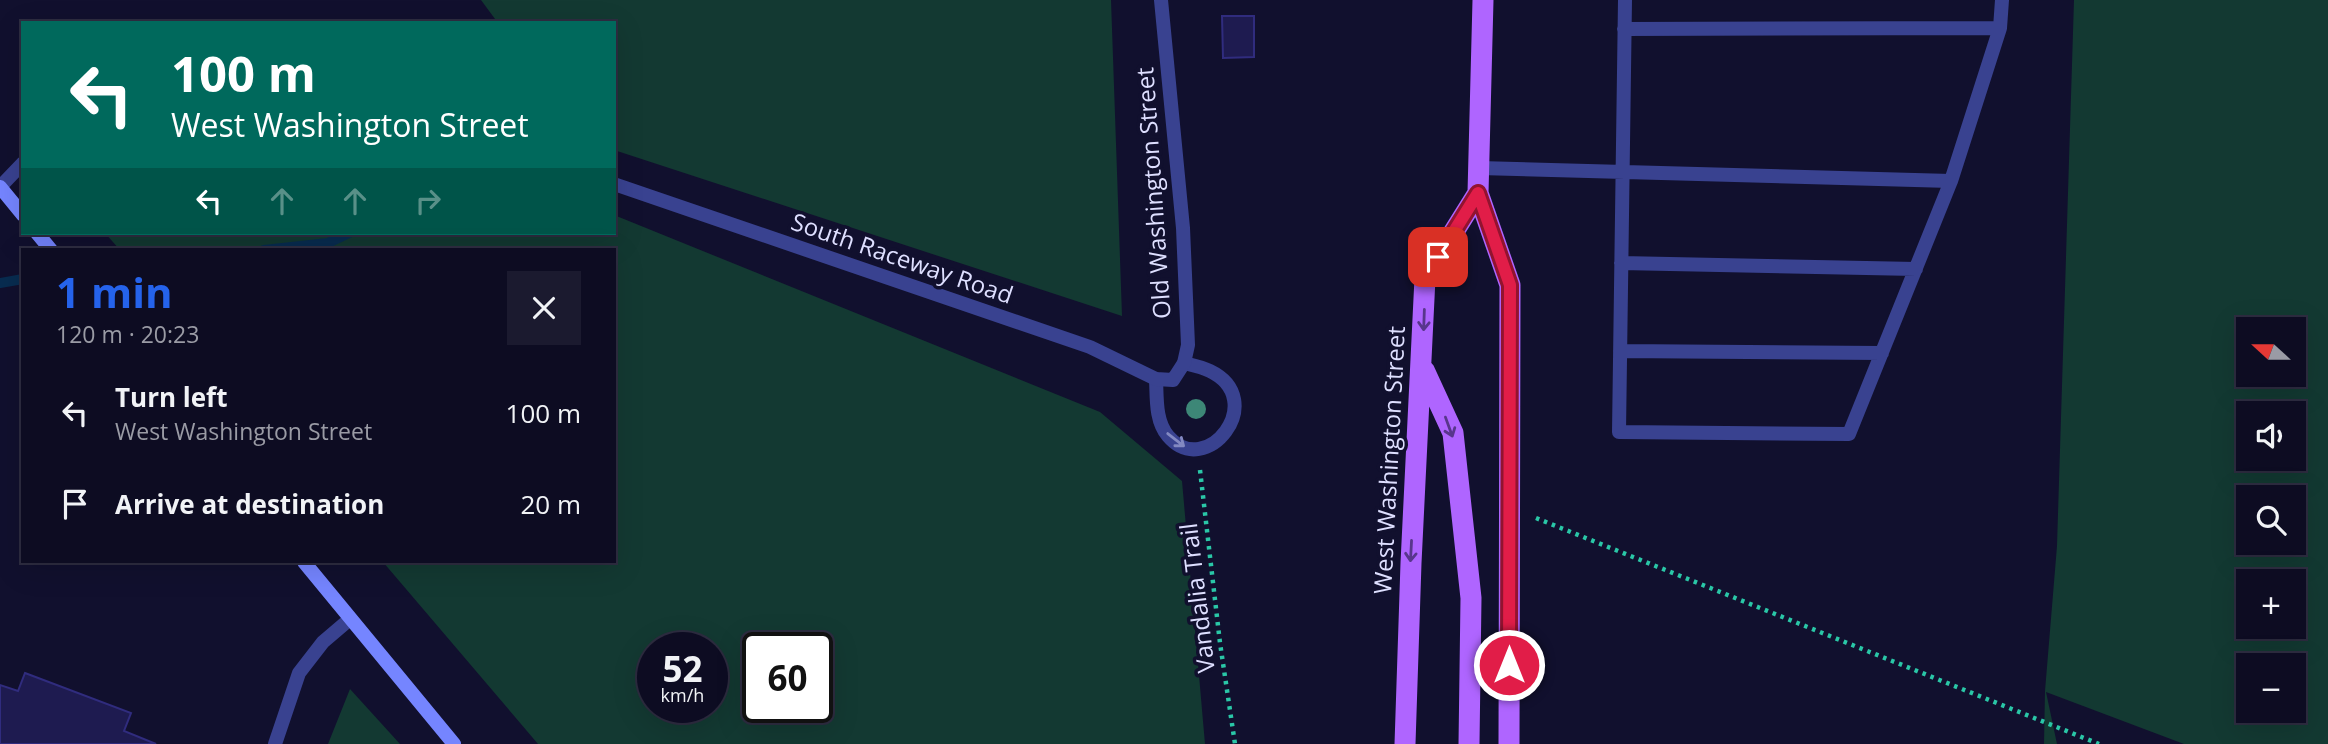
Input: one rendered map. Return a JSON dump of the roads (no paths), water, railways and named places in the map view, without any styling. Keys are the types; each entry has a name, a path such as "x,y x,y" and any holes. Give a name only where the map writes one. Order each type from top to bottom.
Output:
{"main road":[{"name":"West Washington Street","path":"1483,0 1478,193 1510,285 1509,744"},
{"path":"0,187 21,213"},
{"name":"West Washington Street","path":"1405,744 1425,278 1478,193"},
{"path":"1422,365 1453,433 1471,598 1469,744"},
{"path":"305,563 454,744"}],"street":[{"name":"Old Washington Street","path":"1161,0 1183,228 1188,345 1184,363 1173,380"},
{"path":"1625,0 1619,432 1849,434 1951,181 2000,28 2003,0"},
{"path":"1624,29 2000,28"},
{"path":"0,187 21,165"},
{"path":"1479,168 1951,181"},
{"name":"South Raceway Road","path":"616,185 1090,347 1156,379 1173,380"},
{"path":"1621,263 1916,269"},
{"path":"1620,351 1882,353"},
{"path":"1156,379 1157,411 1168,436 1185,447 1206,448 1220,439 1232,421 1236,400 1228,386 1211,371 1184,363"},
{"path":"275,744 299,673 323,642 350,619"}],"waterway":[{"path":"282,248 328,243 345,235"},
{"path":"0,283 21,279"}]}
